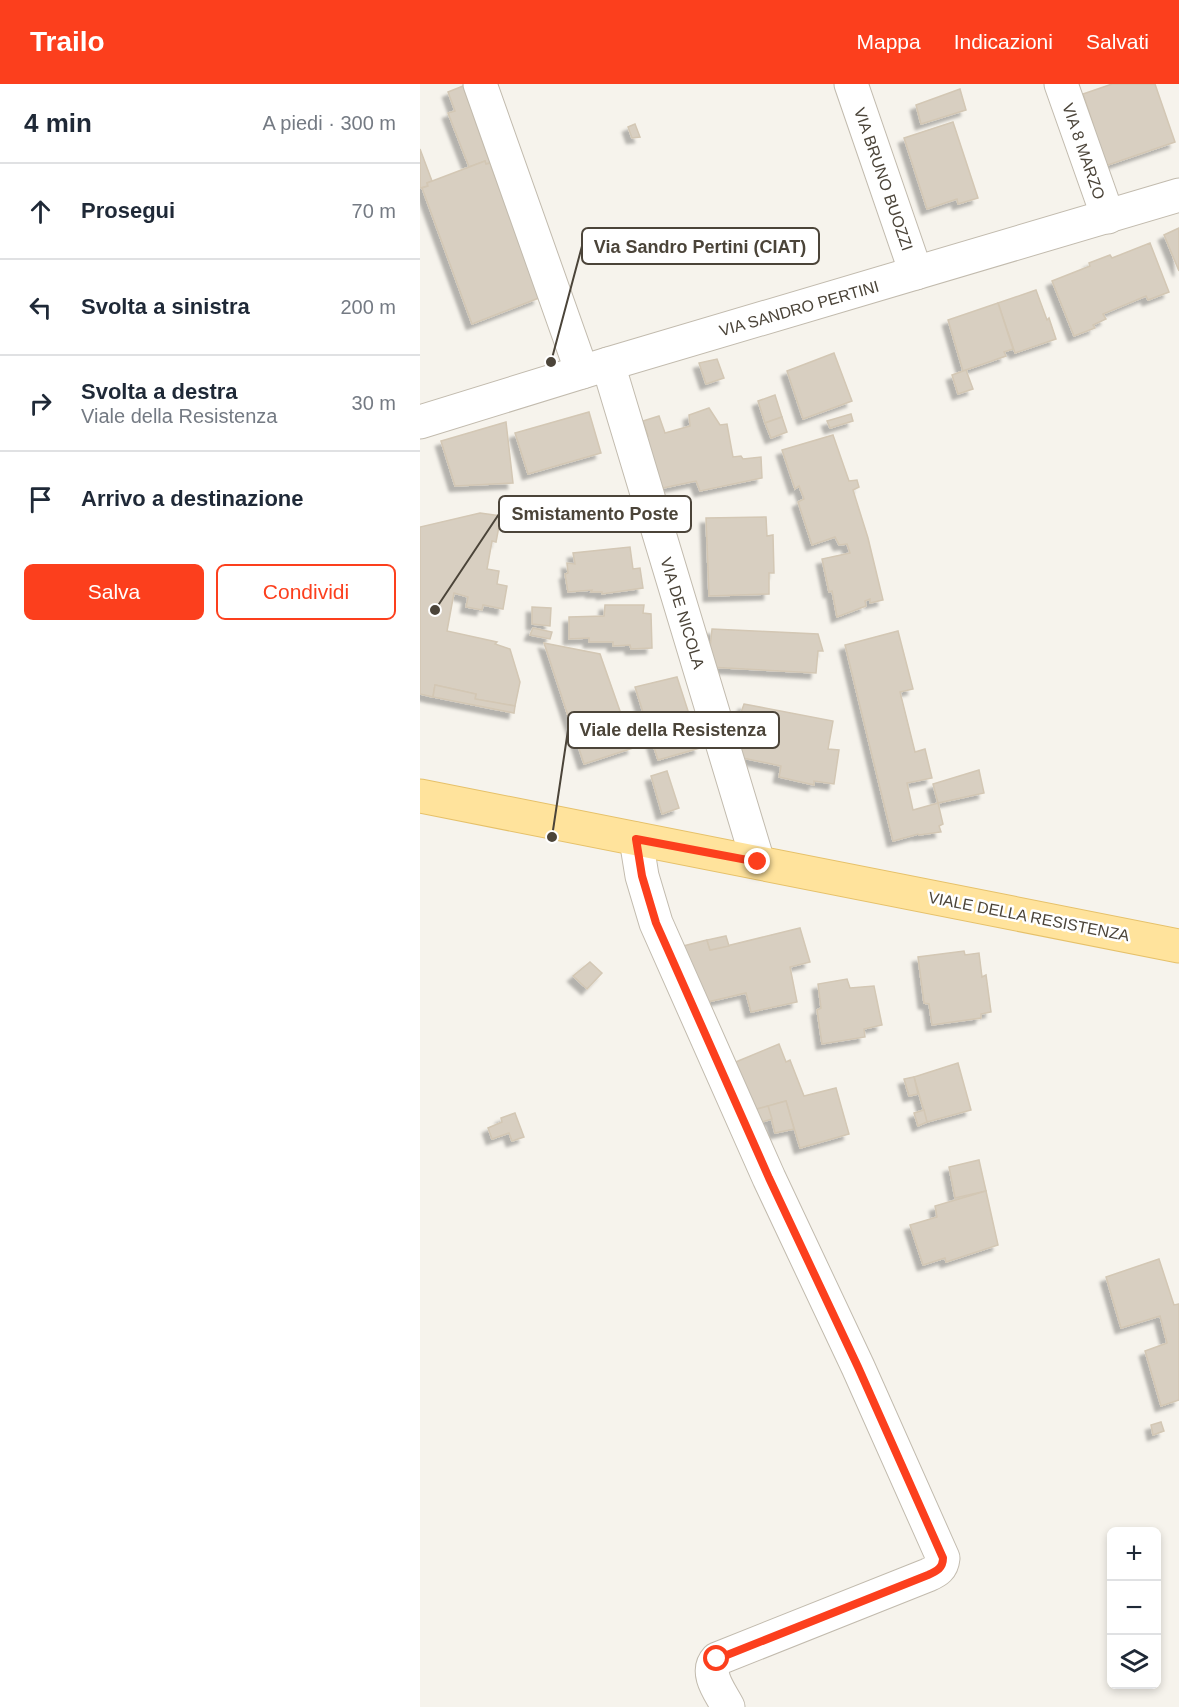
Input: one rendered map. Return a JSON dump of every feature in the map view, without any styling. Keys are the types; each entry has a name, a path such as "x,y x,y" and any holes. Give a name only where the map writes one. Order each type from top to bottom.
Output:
{"main road":[{"name":"VIALE DELLA RESISTENZA","path":"420,796 1179,946"}],"street":[{"name":"VIA DE NICOLA","path":"480,84 595,368 758,862"},
{"name":"VIA BRUNO BUOZZI","path":"851,84 916,273"},
{"name":"VIA 8 MARZO","path":"1061,84 1107,217"},
{"name":"VIA SANDRO PERTINI","path":"420,422 1179,195"},
{"path":"636,839 642,876 656,923 769,1178 858,1367 943,1558 938,1570 928,1575 717,1659 713,1664 712,1676 728,1707"}],"building":[{"path":"1112,84 1155,84 1175,142 1105,166 1083,94"},
{"path":"463,86 490,163 486,164 485,161 469,167 448,113 455,111 448,92"},
{"path":"960,89 966,110 921,124 916,105"},
{"path":"953,122 978,198 958,204 957,199 927,209 904,138"},
{"path":"635,124 640,137 632,138 628,127"},
{"path":"420,149 432,181 427,183 428,186 420,188"},
{"path":"485,161 486,164 490,163 539,298 472,324 422,188 428,186 427,183"},
{"path":"1179,228 1179,271 1164,235"},
{"path":"1150,243 1169,292 1148,300 1146,296 1103,314 1106,319 1093,325 1095,328 1074,336 1052,281 1090,266 1089,263 1110,255 1112,258"},
{"path":"1036,290 1056,339 1015,353 998,303"},
{"path":"998,303 1013,349 1004,352 1006,356 963,371 948,320"},
{"path":"834,353 852,401 803,419 787,371"},
{"path":"717,359 724,378 706,384 699,363"},
{"path":"966,370 973,389 958,394 952,375"},
{"path":"775,395 782,417 765,423 758,401"},
{"path":"709,408 720,425 727,424 733,457 741,456 743,459 761,457 762,478 700,491 696,481 658,489 643,421 659,416 665,433 690,426 689,415"},
{"path":"589,412 601,453 528,474 515,433"},
{"path":"851,414 853,421 830,428 827,421"},
{"path":"782,417 787,432 771,438 765,423"},
{"path":"506,422 513,483 455,486 441,441"},
{"path":"833,435 849,481 857,480 859,487 853,490 868,538 883,600 870,603 870,599 865,601 866,606 837,617 822,559 850,553 847,544 839,545 835,537 812,545 798,502 804,499 799,486 795,489 782,450"},
{"path":"480,513 501,516 496,542 492,541 487,569 499,571 497,584 507,586 503,609 483,605 482,610 466,607 468,597 454,593 447,631 497,642 495,644 510,649 520,682 515,706 475,699 476,694 435,685 433,697 420,694 420,527"},
{"path":"766,517 767,536 773,535 774,573 769,573 769,594 709,596 706,518"},
{"path":"630,547 633,569 640,568 643,588 602,594 602,592 591,592 592,590 568,592 565,574 568,573 567,563 575,564 573,553"},
{"path":"605,605 644,605 643,613 651,614 652,648 631,649 630,645 613,646 613,642 589,642 589,638 569,639 569,617 604,616"},
{"path":"532,607 551,608 550,626 532,624"},
{"path":"533,628 552,632 550,639 530,635"},
{"path":"712,629 818,634 823,651 818,651 816,673 708,667"},
{"path":"898,631 913,689 900,692 915,752 925,749 932,778 907,783 913,810 938,803 943,824 939,826 941,832 918,834 893,841 845,645"},
{"path":"544,643 600,654 633,748 584,764"},
{"path":"677,677 700,748 658,760 635,687"},
{"path":"435,685 476,694 475,699 515,706 514,713 433,697"},
{"path":"744,704 833,721 828,749 839,750 834,784 814,781 814,785 779,777 781,766 733,756 740,725 737,724"},
{"path":"979,770 984,793 938,803 933,784"},
{"path":"667,771 679,808 662,814 651,776"},
{"path":"800,928 810,962 790,967 797,1002 751,1012 746,993 699,1004 679,947 707,940 710,950"},
{"path":"726,936 729,946 710,950 707,940"},
{"path":"964,951 965,955 979,953 982,977 986,975 991,1012 981,1014 981,1018 932,1025 929,1004 924,1003 918,957"},
{"path":"590,962 602,973 587,989 573,976"},
{"path":"847,979 850,988 874,986 882,1025 864,1029 865,1037 822,1044 817,1010 821,1008 818,984"},
{"path":"779,1044 786,1062 790,1060 804,1096 836,1088 849,1134 800,1148 786,1101 750,1111 731,1064"},
{"path":"958,1063 971,1110 927,1122 914,1077"},
{"path":"914,1077 918,1094 909,1096 904,1079"},
{"path":"786,1101 794,1129 775,1133 768,1106"},
{"path":"768,1106 772,1119 755,1124 750,1111"},
{"path":"924,1110 927,1122 918,1126 914,1113"},
{"path":"515,1113 524,1137 512,1141 509,1133 492,1139 488,1128 502,1122 501,1118"},
{"path":"979,1160 986,1191 955,1198 949,1167"},
{"path":"986,1191 998,1245 946,1262 945,1258 923,1265 910,1225 937,1217 935,1206"},
{"path":"1159,1259 1174,1305 1179,1304 1179,1400 1161,1406 1145,1351 1167,1343 1160,1316 1121,1328 1106,1277"},
{"path":"1161,1422 1164,1431 1153,1435 1151,1425"}],"place":[{"name":"Via Sandro Pertini (CIAT)","path":"551,362"},
{"name":"Smistamento Poste","path":"435,610"},
{"name":"Viale della Resistenza","path":"552,837"}],"route":[{"path":"717,1659 928,1575 938,1570 943,1558 858,1367 769,1178 656,923 642,876 636,839 758,862"}]}
